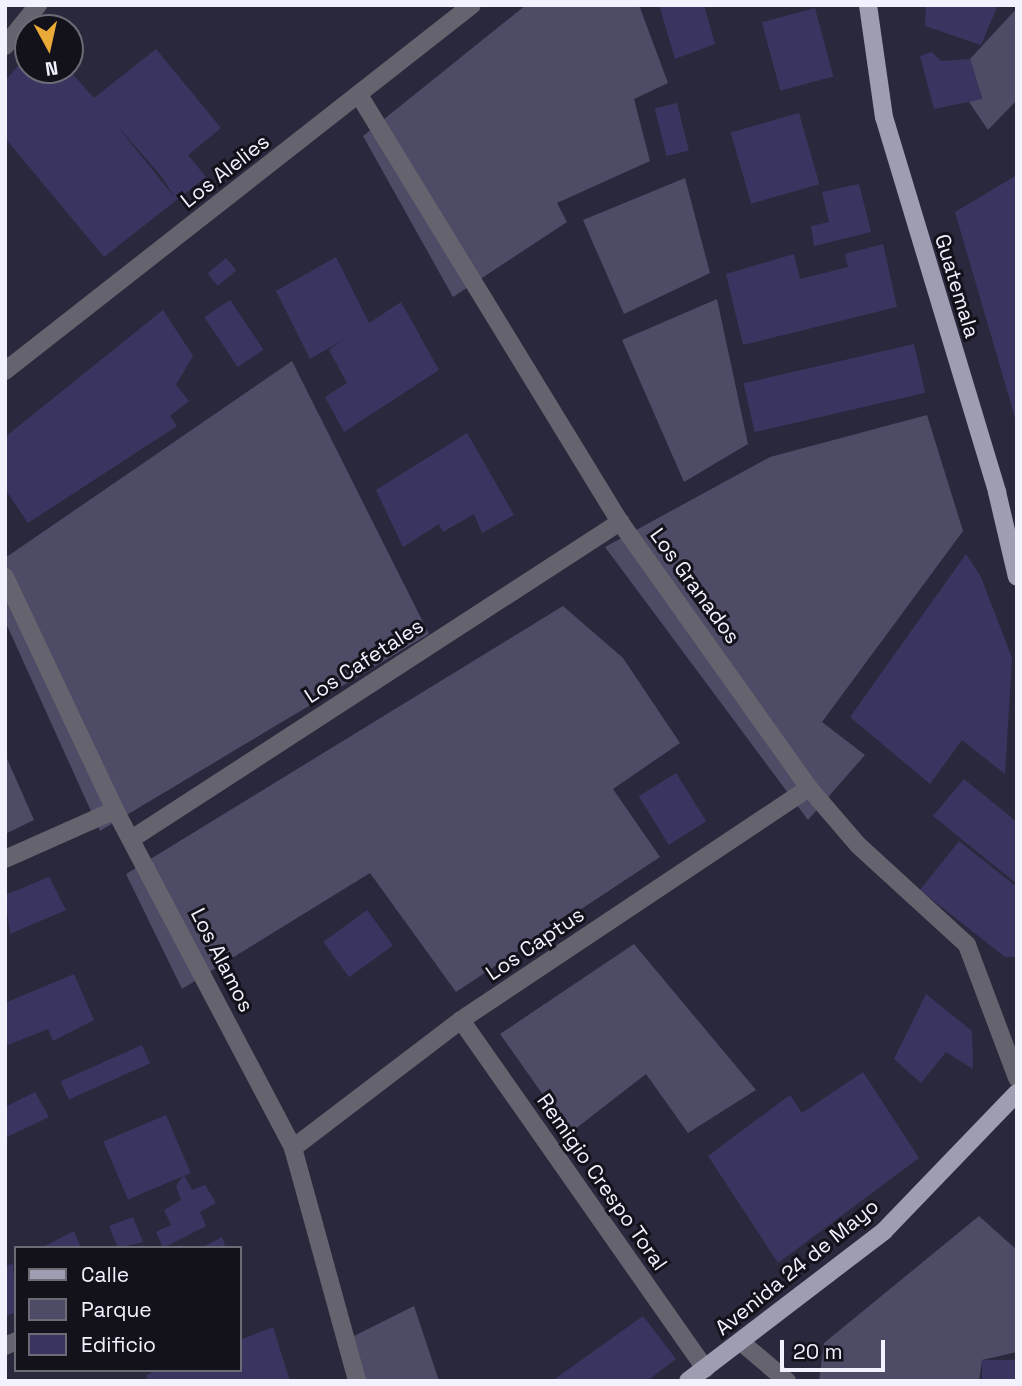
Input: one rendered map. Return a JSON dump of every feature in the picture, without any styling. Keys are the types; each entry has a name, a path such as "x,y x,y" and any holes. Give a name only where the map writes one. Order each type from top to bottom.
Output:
{"main road":[{"name":"Guatemala","path":"868,5 884,117 998,492 1017,577"},
{"name":"Avenida 24 de Mayo","path":"688,1381 742,1343 884,1231 1017,1093"}],"street":[{"path":"5,46 38,5"},
{"name":"Los Alelies","path":"5,371 471,5"},
{"name":"Los Granados","path":"359,95 620,522 809,788 858,845 967,945 1017,1078"},
{"name":"Los Cafetales","path":"134,838 620,522"},
{"name":"Los Alamos","path":"5,577 115,810 134,838 293,1148 357,1381"},
{"name":"Los Captus","path":"293,1148 461,1020 809,788"},
{"path":"5,859 115,810"},
{"name":"Remigio Crespo Toral","path":"461,1020 705,1369"},
{"path":"742,1343 787,1381"}],"green space":[{"path":"526,5 639,5 668,83 634,99 650,161 557,203 567,222 453,297 363,136"},
{"path":"1017,8 1017,100 988,130 969,102 982,98 970,59"},
{"path":"685,178 710,273 624,314 583,220"},
{"path":"717,299 748,444 684,482 622,340"},
{"path":"292,361 429,634 100,831 5,621 5,558"},
{"path":"927,415 963,531 822,722 865,755 808,820 605,547 770,457"},
{"path":"563,606 623,658 680,743 613,789 660,857 456,992 370,873 182,989 126,874"},
{"path":"5,754 34,820 5,834"},
{"path":"634,944 756,1090 688,1133 646,1074 570,1133 500,1034"},
{"path":"979,1216 1017,1250 1017,1352 982,1360 979,1381 819,1381 824,1343"},
{"path":"414,1306 439,1381 360,1381 348,1339"}],"building":[{"path":"659,5 704,5 715,44 675,59"},
{"path":"926,5 998,5 981,45 925,26"},
{"path":"815,8 833,77 780,91 762,22"},
{"path":"156,49 221,128 188,155 206,177 104,257 5,138 5,81 14,70 14,84 82,84 94,98","holes":["114,122 162,177 175,198"]},
{"path":"932,52 941,61 970,59 982,99 934,109 920,56"},
{"path":"677,103 689,151 667,156 655,109"},
{"path":"799,113 819,184 751,204 731,133"},
{"path":"1017,175 1017,421 1016,421 955,212"},
{"path":"859,184 871,232 814,246 811,226 829,222 822,192"},
{"path":"883,244 897,307 743,345 726,274 794,254 800,279 848,267 845,254"},
{"path":"336,257 369,323 401,302 439,370 344,432 325,397 347,383 329,350 343,340 310,359 276,291"},
{"path":"226,258 236,270 218,286 208,273"},
{"path":"230,300 264,350 238,367 204,317"},
{"path":"163,310 193,356 176,385 189,401 170,416 177,426 28,523 5,489 5,437"},
{"path":"914,344 925,393 755,432 743,383"},
{"path":"467,433 514,515 482,533 474,514 443,532 439,524 403,547 376,490"},
{"path":"966,554 981,577 1012,658 1005,774 962,740 930,784 850,717"},
{"path":"676,773 706,821 669,845 639,796"},
{"path":"964,779 1017,822 1017,884 933,816"},
{"path":"959,841 1017,887 1017,957 1005,957 920,890"},
{"path":"49,877 66,910 10,934 5,895"},
{"path":"367,910 393,946 349,977 323,942"},
{"path":"74,974 94,1020 53,1041 48,1029 5,1046 5,1003"},
{"path":"926,994 972,1031 973,1069 946,1052 921,1083 894,1059"},
{"path":"142,1045 150,1063 69,1099 61,1081"},
{"path":"863,1072 919,1158 778,1263 708,1156 790,1095 802,1113"},
{"path":"35,1092 49,1117 5,1138 5,1107"},
{"path":"166,1115 191,1173 128,1200 103,1142"},
{"path":"184,1175 192,1190 205,1185 216,1203 200,1212 206,1226 162,1246 156,1232 171,1225 164,1210 181,1200 176,1186"},
{"path":"133,1217 143,1242 117,1246 109,1226"},
{"path":"74,1231 80,1246 45,1246"},
{"path":"222,1237 225,1246 205,1246"},
{"path":"13,1263 14,1313 5,1317 5,1267"},
{"path":"643,1316 676,1359 647,1381 552,1381"},
{"path":"273,1327 290,1381 148,1381 146,1375 153,1372 242,1372 242,1339"},
{"path":"982,1360 1017,1360 1017,1381 982,1381"}]}
